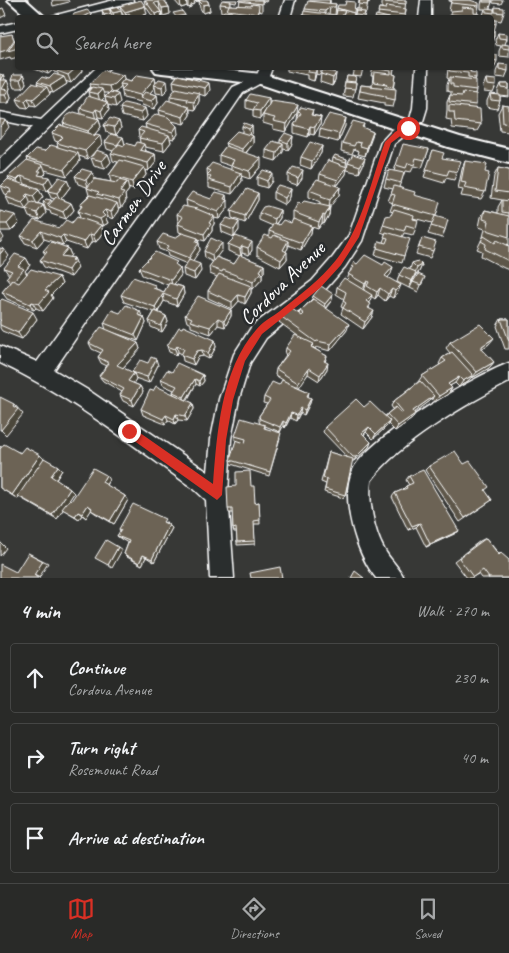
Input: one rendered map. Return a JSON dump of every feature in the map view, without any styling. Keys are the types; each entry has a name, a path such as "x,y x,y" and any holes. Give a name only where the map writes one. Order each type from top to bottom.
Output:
{"street":[{"path":"16,0 34,15"},
{"path":"63,15 128,0"},
{"path":"285,15 290,0"},
{"path":"425,15 426,0"},
{"path":"0,30 15,27"},
{"path":"0,167 101,70"},
{"path":"196,70 264,74 408,128 509,156"},
{"name":"Cordova Avenue","path":"222,578 217,495 221,440 229,400 241,360 259,332 318,286 339,262 356,237 388,142 397,133 408,128 416,121 420,108 422,70"},
{"name":"Carmen Drive","path":"41,373 238,90 264,74"},
{"path":"0,116 43,125"},
{"path":"0,354 41,373 84,399 202,481 217,495"},
{"path":"392,578 374,554 359,497 360,477 374,459 395,442 509,372"}],"building":[{"path":"141,0 145,6 125,12 120,6"},
{"path":"145,0 164,0 169,7 162,8 159,2 154,3 161,12 155,14"},
{"path":"207,0 209,4 203,5 199,1"},
{"path":"222,0 231,1 229,5 220,4"},
{"path":"262,0 262,4 239,1"},
{"path":"360,0 368,1 367,5 359,4"},
{"path":"383,0 406,0 406,4 383,2"},
{"path":"452,0 470,0 479,3 479,6 451,3"},
{"path":"483,0 492,0 492,2 483,2"},
{"path":"308,1 336,4 335,7 330,7 325,11 305,9"},
{"path":"346,1 355,2 354,13 337,8 338,5 345,5"},
{"path":"252,4 259,5 258,14 227,10 229,5 251,6"},
{"path":"387,6 406,9 405,15 378,12 379,8 386,9"},
{"path":"118,7 121,11 113,13 110,9"},
{"path":"462,7 474,8 474,13 480,15 451,14 451,11 462,10"},
{"path":"495,7 504,8 504,13 495,12"},
{"path":"486,8 494,9 494,13 486,12"},
{"path":"109,9 111,13 104,15 102,10"},
{"path":"87,10 91,13 87,15 74,14"},
{"path":"337,10 345,11 343,15 336,15"},
{"path":"182,11 185,15 174,15 173,13"},
{"path":"224,11 232,12 231,15 222,15"},
{"path":"304,11 336,15 303,15"},
{"path":"356,11 365,12 364,15 355,15"},
{"path":"498,33 507,34 507,39 499,38"},
{"path":"12,34 14,40 7,50 0,52 0,36"},
{"path":"15,40 15,49 8,51"},
{"path":"502,44 509,45 509,49 502,48"},
{"path":"494,55 497,55 497,61 494,60"},
{"path":"499,64 508,65 508,71 499,69"},
{"path":"58,70 74,70 68,75"},
{"path":"103,70 123,75 114,84 109,86 90,84"},
{"path":"308,70 316,70 315,73 308,72"},
{"path":"323,70 336,73 333,78 321,74"},
{"path":"385,70 394,70 393,74 396,75 394,87 387,86 388,84 373,82 374,72 391,74 391,71"},
{"path":"470,70 470,72 476,73 476,78 468,77 468,73 449,71"},
{"path":"54,74 64,77 50,86 37,82 42,77 49,79"},
{"path":"13,75 23,75 20,80 11,80"},
{"path":"137,75 155,78 140,95 121,90 126,85 120,84 124,79 131,81"},
{"path":"178,75 209,83 205,88 173,81"},
{"path":"347,76 356,77 355,82 346,81"},
{"path":"450,77 476,80 476,90 453,87 453,84 450,84"},
{"path":"159,79 167,81 162,87 154,85"},
{"path":"486,79 496,80 496,86 487,85"},
{"path":"0,80 7,80 2,89 8,90 5,95 0,95"},
{"path":"345,82 356,83 355,89 344,88"},
{"path":"32,83 47,87 33,99 28,98 25,101 17,99"},
{"path":"501,84 509,84 509,89 502,88"},
{"path":"361,85 396,89 395,100 386,98 386,96 360,91"},
{"path":"92,87 102,89 98,94 88,92"},
{"path":"176,88 199,93 194,102 187,101 188,99 170,96"},
{"path":"110,92 118,94 114,99 105,97"},
{"path":"145,92 157,95 152,101 140,98"},
{"path":"463,92 476,94 476,105 449,102 450,95 462,96"},
{"path":"250,94 269,98 260,111 253,110 257,103 246,100"},
{"path":"490,94 500,95 500,101 491,100"},
{"path":"88,96 107,102 101,111 96,109 94,112 80,108"},
{"path":"167,100 189,107 183,117 159,110"},
{"path":"271,101 298,105 287,124 273,121 275,118 263,115"},
{"path":"124,103 145,108 141,113 120,108"},
{"path":"449,105 480,109 481,124 455,121 454,112 449,112"},
{"path":"502,105 509,106 509,124 503,123"},
{"path":"301,107 313,110 311,115 321,117 315,127 310,126 309,129 294,125 301,113 298,112"},
{"path":"74,112 99,119 88,131 63,123 66,116"},
{"path":"156,114 168,117 177,126 173,132 145,124"},
{"path":"329,114 346,118 339,134 320,129"},
{"path":"110,118 119,121 114,127 104,125"},
{"path":"0,119 6,120 0,127"},
{"path":"353,121 364,124 362,127 373,132 367,148 360,146 361,143 356,142 354,146 342,143"},
{"path":"244,123 252,126 249,129 242,126"},
{"path":"60,125 94,135 94,137 96,135 100,136 85,151 57,143 63,137 52,133"},
{"path":"141,127 169,135 163,143 139,138 144,132 138,130"},
{"path":"237,131 253,136 242,149 225,143"},
{"path":"285,133 293,136 288,143 280,140"},
{"path":"111,134 123,137 117,145 105,142"},
{"path":"273,141 283,144 277,153 266,150"},
{"path":"137,142 144,144 140,150 155,154 148,163 111,153 119,144 124,146 126,143 135,146"},
{"path":"310,142 322,146 312,161 301,157"},
{"path":"403,144 429,149 425,160 416,158 414,165 408,163 406,168 396,165"},
{"path":"51,145 78,153 64,169 27,158 36,149 45,151"},
{"path":"226,146 261,158 249,171 231,165 234,160 219,155"},
{"path":"96,150 108,154 102,161 91,158"},
{"path":"433,150 444,153 442,158 461,161 457,172 449,170 447,175 426,170"},
{"path":"353,154 365,158 360,166 348,162"},
{"path":"335,155 347,159 346,162 333,158"},
{"path":"27,160 43,165 38,171 41,171 38,175 49,177 44,184 21,176 17,180 8,177"},
{"path":"120,160 144,167 132,182 109,175"},
{"path":"328,160 347,167 338,180 320,174"},
{"path":"465,161 487,164 485,172 489,173 485,192 464,188 466,183 461,182"},
{"path":"212,163 241,173 232,187 209,180 211,177 207,175 211,171 207,169"},
{"path":"293,167 303,170 298,178 288,174"},
{"path":"498,168 509,170 509,193 495,191"},
{"path":"82,169 92,172 86,180 75,176"},
{"path":"263,170 272,173 267,181 257,177"},
{"path":"389,170 404,173 401,183 386,179"},
{"path":"59,177 67,180 57,193 48,191"},
{"path":"8,179 39,190 33,196 27,194 25,196 28,197 22,203 6,197 9,192 11,193 10,189 1,186"},
{"path":"94,179 117,183 119,180 127,182 120,192 124,193 119,200 97,194 99,192 87,188"},
{"path":"317,179 340,187 330,200 309,190"},
{"path":"278,185 291,189 285,198 273,192"},
{"path":"394,186 415,192 414,195 440,202 436,216 392,204 395,195 391,194"},
{"path":"247,189 258,193 245,216 231,211"},
{"path":"192,192 211,199 216,192 226,195 224,199 228,200 218,212 186,200"},
{"path":"90,195 117,203 111,212 105,210 102,213 105,216 100,219 78,211 83,205 80,204"},
{"path":"56,197 71,203 63,212 48,206"},
{"path":"46,199 51,200 48,204 43,202"},
{"path":"502,200 509,201 509,213 502,212"},
{"path":"304,201 330,207 319,222 293,212 298,203 301,204"},
{"path":"32,202 43,205 37,213 26,209"},
{"path":"183,206 214,216 204,234 178,224 183,217 177,214"},
{"path":"267,206 280,210 275,219 259,213 263,207"},
{"path":"394,209 414,215 413,219 418,220 416,228 406,225 404,231 383,225 386,216 391,215"},
{"path":"485,210 509,216 509,237 487,230 489,221 483,219"},
{"path":"0,211 15,215 7,224 0,224"},
{"path":"435,216 448,220 445,230 431,226"},
{"path":"77,217 101,225 84,242 63,235 60,238 41,231 33,240 21,236 34,220 59,228 66,220 72,223"},
{"path":"227,218 239,222 234,230 221,225"},
{"path":"293,219 312,226 302,243 269,231 274,223 279,225 283,220 291,223"},
{"path":"386,232 410,239 404,256 377,248 379,241 386,243 388,238 384,237"},
{"path":"182,233 198,238 196,242 199,243 189,258 166,249 168,246 157,242 163,234 175,238"},
{"path":"265,235 272,238 274,235 288,241 283,250 287,252 281,260 257,247"},
{"path":"236,236 252,242 248,248 242,246 240,249 228,244"},
{"path":"484,236 495,243 497,240 509,246 509,261 485,249 486,244 481,241"},
{"path":"211,238 222,243 212,255 204,251"},
{"path":"422,238 436,242 433,251 419,247"},
{"path":"51,242 68,248 61,256 74,258 68,270 40,260 47,252 43,251"},
{"path":"155,252 177,262 175,264 180,268 171,280 139,268"},
{"path":"15,254 26,258 18,266 24,269 13,281 6,278 12,271 4,268"},
{"path":"240,255 264,265 260,271 262,272 253,282 223,270 222,272 209,267 216,257 234,264"},
{"path":"365,255 383,265 385,262 393,267 385,276 401,285 395,291 392,289 388,294 380,288 377,292 367,286 369,282 367,281 365,284 348,274 354,267 352,266 354,262 357,264"},
{"path":"189,260 200,264 194,273 183,269"},
{"path":"418,261 422,265 417,268 412,263"},
{"path":"404,267 416,272 412,281 399,275"},
{"path":"31,269 59,277 45,290 49,292 39,304 32,302 30,304 2,292 12,280 19,283"},
{"path":"219,274 251,286 245,297 238,295 232,302 208,291"},
{"path":"418,274 425,277 421,285 413,282"},
{"path":"133,277 155,285 153,288 164,292 169,283 183,287 176,299 163,294 155,307 121,295"},
{"path":"344,278 372,295 366,301 371,304 368,308 374,311 365,322 343,308 346,303 343,301 346,292 337,287"},
{"path":"321,286 333,294 325,304 313,296"},
{"path":"198,296 231,310 224,321 218,318 210,327 190,321 192,318 185,315"},
{"path":"2,299 33,312 18,333 0,325 0,301"},
{"path":"313,299 349,324 331,344 316,342 279,315 288,306 302,316 304,314 300,311"},
{"path":"126,305 140,311 138,315 144,317 135,335 104,323 112,310 120,313"},
{"path":"155,311 166,316 161,326 149,321"},
{"path":"501,319 509,319 509,341"},
{"path":"480,324 494,338 482,346 482,349 494,362 477,372 450,342"},
{"path":"183,326 215,340 208,353 202,350 197,351 192,359 181,355 184,349 177,346 175,349 167,346 179,327 182,328"},
{"path":"101,327 138,343 117,365 134,373 128,381 140,386 132,400 120,395 124,389 99,376 109,363 98,357 103,350 89,343"},
{"path":"295,335 314,344 311,347 327,356 324,361 328,363 320,375 309,368 298,383 276,369 290,351 286,348"},
{"path":"452,352 473,375 463,381 459,377 448,384 452,388 439,396 422,376 446,361 442,358"},
{"path":"151,357 156,359 147,377 132,372 140,360 148,363"},
{"path":"177,363 203,375 199,381 195,379 184,397 173,392 177,386 161,379 167,370 172,372"},
{"path":"282,380 309,392 307,396 311,398 305,410 301,408 297,415 291,413 286,423 283,421 280,427 260,419 259,416 270,400 264,397 272,382 279,385"},
{"path":"420,381 434,396 413,411 415,414 398,426 387,414 396,407 401,413 403,412 394,401"},
{"path":"156,386 193,403 185,416 176,414 174,419 166,415 163,419 141,409 150,390 153,391"},
{"path":"0,397 14,404 13,406 18,409 1,430 0,430"},
{"path":"356,399 364,407 370,402 390,421 376,434 369,427 362,433 371,442 356,457 353,457 325,427"},
{"path":"241,418 265,425 264,428 281,433 270,472 230,460 236,440 245,443 246,439 235,436"},
{"path":"4,444 20,453 25,447 40,455 12,495 0,488 0,449"},
{"path":"455,451 464,464 470,461 489,487 485,490 492,500 465,518 429,466"},
{"path":"329,452 353,459 345,495 325,489 327,479 323,478"},
{"path":"44,458 58,466 51,476 70,489 52,515 18,496"},
{"path":"93,468 106,475 102,482 125,496 110,521 91,510 92,508 88,505 82,514 78,512 75,516 62,509 69,500 71,501"},
{"path":"423,470 459,531 430,544 420,523 412,526 395,493 413,483 409,476"},
{"path":"250,471 251,486 254,486 255,503 259,502 260,520 254,521 255,541 237,542 236,528 233,529 232,509 228,509 227,487 236,486 236,472"},
{"path":"133,504 165,519 163,522 169,525 152,559 143,555 139,563 124,554 129,541 117,536"},
{"path":"486,538 499,555 501,553 509,560 509,578 489,578 483,570 473,577 459,558"},
{"path":"106,540 118,547 108,565 95,558"},
{"path":"28,553 43,561 34,575 38,578 0,578 0,564 16,572"},
{"path":"280,567 282,578 251,578 250,573"},
{"path":"355,571 364,578 351,578"}],"route":[{"path":"129,431 202,481 217,495 221,440 229,400 241,360 259,332 318,286 339,262 356,237 388,142 397,133 408,128"}]}
